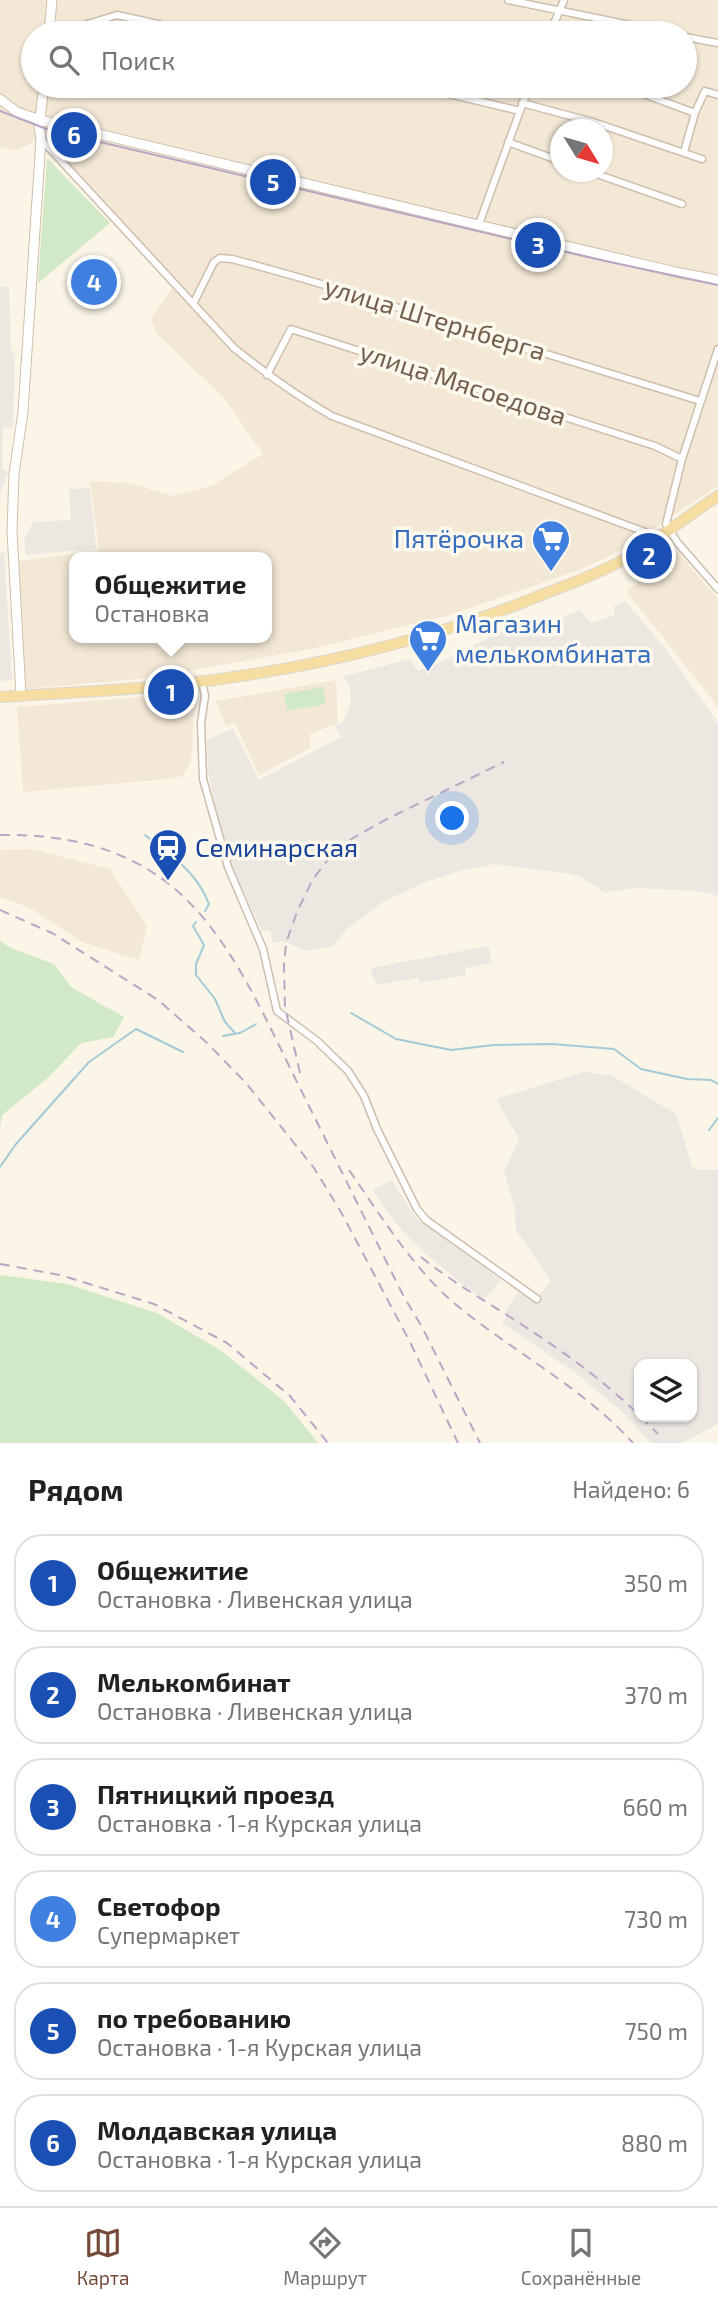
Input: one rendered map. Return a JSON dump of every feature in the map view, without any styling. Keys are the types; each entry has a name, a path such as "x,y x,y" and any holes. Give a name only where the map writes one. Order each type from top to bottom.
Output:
{"main road":[{"path":"0,697 121,690 202,681 340,658 441,632 483,619 602,570 655,540 718,496"}],"street":[{"path":"50,21 52,0"},
{"path":"508,0 612,21"},
{"path":"555,21 564,0"},
{"path":"97,21 117,15 144,21"},
{"path":"697,39 718,43"},
{"path":"684,152 705,90 718,95"},
{"path":"21,695 12,531 14,474 23,412 43,98"},
{"path":"476,98 593,122 702,159"},
{"path":"479,225 524,98"},
{"path":"654,98 695,113"},
{"path":"0,99 17,111 40,120 718,280"},
{"path":"41,139 234,348 303,400 332,416 645,532 655,540"},
{"path":"509,142 550,157"},
{"path":"613,180 682,204"},
{"name":"улица Штернберга","path":"194,302 214,261 220,258 232,260 340,289 492,339 511,348 537,351 699,401"},
{"name":"улица Мясоедова","path":"267,375 291,329 655,446 682,459"},
{"path":"718,349 699,401 666,516 669,531 718,589"},
{"path":"202,681 205,696 201,723 203,779 228,867 263,949 277,1011 317,1041 348,1071 363,1096 417,1209 434,1227 537,1299"}],"shaded area":[{"path":"0,0 718,0 718,486 618,552 582,569 453,614 312,649 140,679 25,689 19,561 69,555 69,643 272,643 272,552 91,552 99,551 90,481 129,483 173,496 211,486 263,454 223,397 157,334 151,318 178,281 44,138 14,151 0,147"},
{"path":"0,287 9,287 11,349 12,353 15,353 13,428 3,428 2,469 8,472 0,495"},
{"path":"90,488 96,548 26,555 24,540 33,522 71,520 69,489"},
{"path":"673,547 718,599 718,707 627,592"},
{"path":"4,553 12,680 0,681 0,554"},
{"path":"625,601 665,648 718,723 718,896 697,891 637,888 604,892 578,875 495,864 463,870 425,882 383,902 347,929 333,946 305,951 283,941 272,943 271,931 262,931 231,864 221,834 208,770 207,740 233,728 259,780 341,737 335,726 343,722 351,704 350,688 344,676 410,659 418,671 515,625 544,625 580,610 591,623 615,615 614,606"},
{"path":"336,680 338,723 310,734 310,748 259,775 235,723 226,726 216,701"},
{"path":"191,693 195,702 191,761 183,776 23,792 17,707"},
{"path":"31,849 110,869 147,926 139,960 82,942 30,908 0,897 0,850"},
{"path":"489,946 492,963 465,968 466,975 420,983 418,978 377,985 373,977 371,968"},
{"path":"584,1072 611,1075 676,1114 693,1169 718,1170 718,1424 682,1443 651,1443 619,1409 574,1372 502,1323 507,1315 504,1313 518,1292 535,1301 551,1281 516,1230 515,1210 504,1172 519,1139 496,1099"},
{"path":"392,1180 415,1217 501,1280 484,1300 430,1257 404,1233 387,1212 373,1190"}],"green space":[{"path":"47,158 110,223 38,283"},
{"path":"323,687 326,704 287,711 284,694"},
{"path":"0,941 11,948 54,964 71,987 124,1017 113,1037 81,1043 49,1077 2,1115 0,1128"},
{"path":"0,1275 67,1284 157,1313 220,1350 284,1401 318,1443 0,1443"}],"waterway":[{"path":"145,835 191,874 209,904 205,911"},
{"path":"196,922 193,926 204,945 196,964 196,975 215,999 225,1022 235,1033"},
{"path":"351,1013 396,1039 451,1050 494,1045 552,1044 614,1049 641,1069 687,1079 711,1080 718,1084"},
{"path":"223,1036 240,1033 256,1024"},
{"path":"0,1167 16,1144 89,1062 136,1029 183,1052"},
{"path":"709,1130 718,1118"}],"tram line":[{"path":"0,111 49,130 596,259 718,285"}],"railway":[{"path":"300,1073 285,1007 284,966 286,943 313,879 330,857 353,838 504,762"},
{"path":"0,835 65,840 87,844 127,858 165,881 188,901 208,924 227,949 259,1005 480,1443"},
{"path":"0,910 52,933 158,1000 206,1042 246,1083 314,1168 341,1212 410,1342 458,1443"},
{"path":"349,1170 400,1243 444,1294 482,1325 593,1405 633,1443"},
{"path":"421,1257 575,1361 634,1410"},
{"path":"0,1264 60,1275 154,1304 227,1343 290,1396 328,1443"},
{"path":"646,1422 658,1434"}],"place":[{"name":"Молдавская улица","path":"74,135"},
{"name":"по требованию","path":"273,182"},
{"name":"Пятницкий проезд","path":"538,245"},
{"name":"Светофор","path":"94,282"},
{"name":"Мелькомбинат","path":"649,556"},
{"name":"Пятёрочка","path":"551,573"},
{"name":"Магазин мелькомбината","path":"428,673"},
{"name":"Общежитие","path":"171,692"},
{"name":"Семинарская","path":"168,882"}]}
